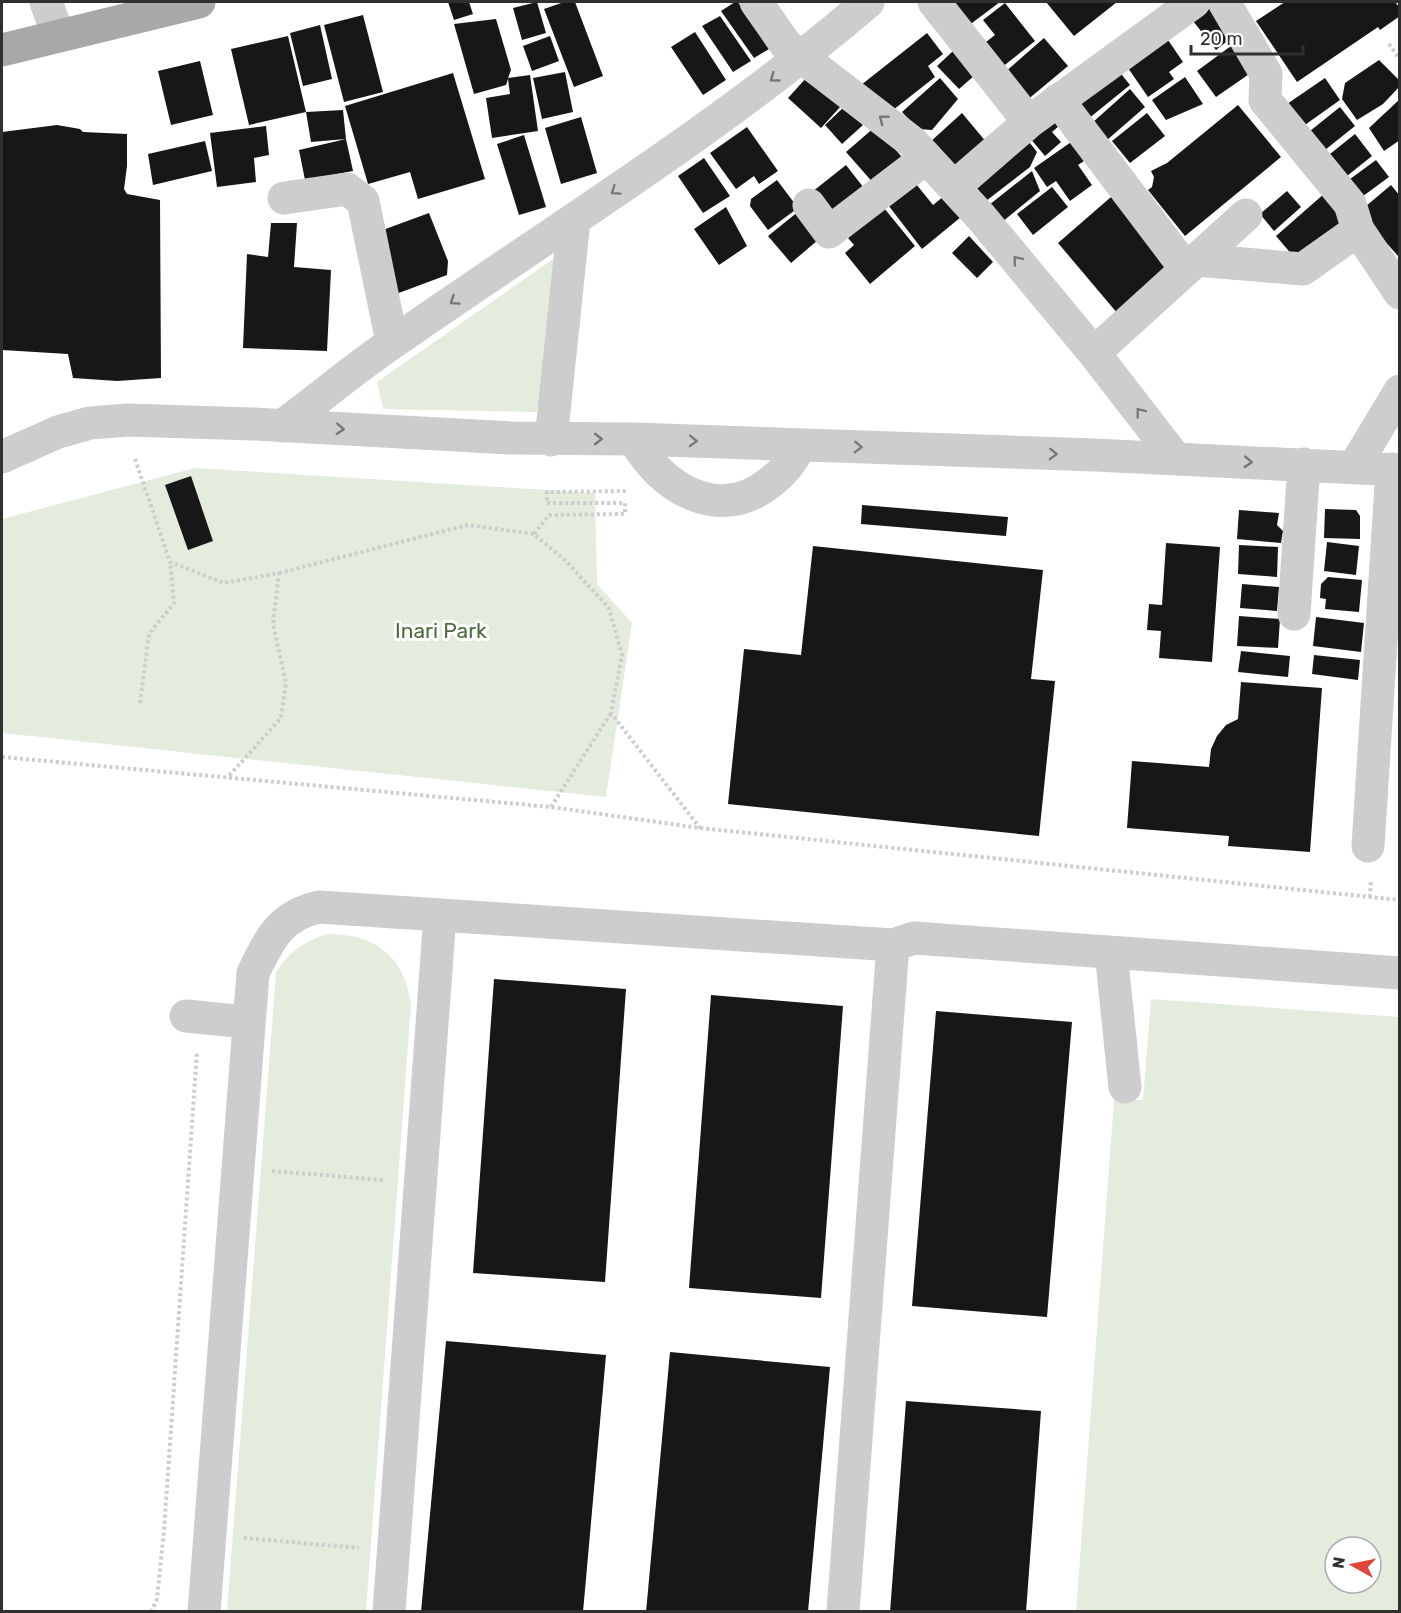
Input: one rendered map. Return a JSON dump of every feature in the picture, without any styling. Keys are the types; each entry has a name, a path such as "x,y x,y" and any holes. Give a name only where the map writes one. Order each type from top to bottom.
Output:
{"main road":[{"path":"2,50 199,2"}],"street":[{"path":"46,2 58,35"},
{"path":"756,2 786,45 804,56 912,142 954,187 1094,353 1176,459"},
{"path":"282,426 393,342 574,220 804,56 868,2"},
{"path":"934,2 1029,122"},
{"path":"954,187 1029,122 1194,2"},
{"path":"1224,2 1266,74 1265,100 1350,204 1358,230 1400,292"},
{"path":"1058,100 1191,264 1304,269 1358,230"},
{"path":"809,205 829,232 926,158"},
{"path":"284,198 347,189 363,201 393,342"},
{"path":"1094,353 1246,215"},
{"path":"551,440 574,220"},
{"path":"1354,467 1400,391"},
{"path":"2,457 58,432 90,423 128,420 551,440 634,439 1396,469 1368,846"},
{"path":"634,439 656,471 672,485 690,494 724,501 742,499 778,476 795,456 800,445"},
{"path":"1294,614 1304,464"},
{"path":"204,1611 253,974 266,947 282,923 302,911 319,907 893,945 914,938 1400,973"},
{"path":"388,1611 440,915"},
{"path":"843,1611 893,945"},
{"path":"1111,952 1125,1087"},
{"path":"193,1017 248,1023"}],"path":[{"path":"1389,44 1400,60"},
{"path":"135,459 170,562 174,603 149,634 140,703"},
{"path":"534,534 549,515 626,514 625,503 547,503 547,492 632,491 656,471"},
{"path":"170,562 224,583 279,573 468,525 534,534 566,561 609,608 622,655 611,713 551,807"},
{"path":"227,779 281,718 285,682 273,624 279,573"},
{"path":"611,713 700,828"},
{"path":"2,757 551,807 700,828 1400,900"},
{"path":"151,1611 158,1599 164,1531 189,1166 193,1017"},
{"path":"189,1166 421,1182"},
{"path":"164,1531 393,1551"}],"green space":[{"path":"559,255 543,402 536,412 383,409 377,382"},
{"name":"Inari Park","path":"195,468 595,493 597,584 632,623 606,797 2,733 2,519"},
{"path":"327,934 359,938 373,943 384,951 402,972 411,1004 366,1611 227,1611 276,973 297,949"},
{"path":"1151,999 1399,1017 1399,1611 1076,1612 1114,1100 1143,1100"}],"building":[{"path":"448,2 469,2 473,14 454,20"},
{"path":"537,2 546,33 522,40 513,8"},
{"path":"564,2 575,2 603,76 574,87 544,9"},
{"path":"738,2 769,49 754,58 721,11"},
{"path":"947,2 1000,2 968,26"},
{"path":"1046,2 1117,2 1074,36"},
{"path":"1285,2 1395,2 1400,8 1400,16 1380,30 1378,27 1297,82 1256,21"},
{"path":"1005,3 1035,41 1001,68 982,45 995,35 983,20"},
{"path":"1212,6 1235,35 1216,50 1193,21"},
{"path":"363,15 383,92 344,102 324,25"},
{"path":"720,16 751,61 733,72 702,26"},
{"path":"496,19 511,70 508,78 530,75 538,131 492,138 486,98 510,94 508,79 506,85 474,94 454,24"},
{"path":"320,25 332,79 303,86 290,33"},
{"path":"695,32 726,80 703,95 671,47"},
{"path":"927,33 943,54 928,66 935,77 893,110 861,85"},
{"path":"288,36 306,112 249,125 231,49"},
{"path":"550,36 559,61 532,71 523,46"},
{"path":"1044,38 1068,66 1026,101 1003,74"},
{"path":"1168,40 1183,62 1169,72 1174,79 1148,97 1128,68"},
{"path":"1235,43 1255,70 1216,97 1197,71"},
{"path":"953,51 975,75 959,89 937,66"},
{"path":"1379,60 1400,81 1400,86 1383,104 1357,120 1342,99 1345,83"},
{"path":"200,61 213,115 171,125 158,71"},
{"path":"1118,70 1130,85 1088,119 1076,104"},
{"path":"565,72 573,112 542,119 533,78"},
{"path":"453,73 485,179 418,199 410,172 368,184 345,106"},
{"path":"808,76 841,106 821,128 788,98"},
{"path":"1185,77 1203,104 1166,120 1152,100"},
{"path":"940,78 958,99 932,130 918,129 902,112"},
{"path":"1325,78 1340,100 1302,127 1287,104"},
{"path":"1130,89 1145,107 1107,140 1092,123"},
{"path":"1400,99 1400,140 1384,151 1369,128"},
{"path":"1238,105 1281,157 1185,236 1148,190 1152,187 1154,177 1151,171 1167,163"},
{"path":"845,106 863,125 842,144 825,125"},
{"path":"1340,107 1355,126 1320,154 1305,135"},
{"path":"343,110 346,139 311,142 306,112"},
{"path":"1059,112 1066,120 1052,132 1061,142 1045,156 1029,137"},
{"path":"962,113 987,143 955,172 929,143"},
{"path":"1147,113 1165,136 1130,163 1112,141"},
{"path":"581,117 597,173 561,184 545,128"},
{"path":"57,125 80,129 83,132 127,134 124,189 127,194 160,200 161,378 117,381 73,378 68,354 2,350 2,132"},
{"path":"266,126 269,155 254,158 256,182 217,187 210,133"},
{"path":"876,126 905,161 875,185 846,152"},
{"path":"747,127 778,171 759,184 754,176 736,189 710,153"},
{"path":"1355,134 1372,156 1347,176 1330,154"},
{"path":"524,135 546,207 519,215 497,144"},
{"path":"1026,138 1037,152 1030,167 986,201 971,183"},
{"path":"346,139 353,171 305,180 299,150"},
{"path":"1074,140 1087,159 1078,165 1092,185 1070,201 1056,181 1047,187 1034,168"},
{"path":"205,141 212,171 153,185 148,154"},
{"path":"704,158 730,196 703,213 678,176"},
{"path":"1376,160 1389,177 1359,199 1346,182"},
{"path":"846,165 867,192 832,219 812,192"},
{"path":"1032,171 1040,191 1002,222 989,205"},
{"path":"912,179 933,205 944,196 961,217 922,249 885,201"},
{"path":"777,180 798,208 768,230 750,206 751,199"},
{"path":"1391,185 1400,196 1398,256 1359,212"},
{"path":"1052,187 1068,207 1033,235 1017,214"},
{"path":"1287,191 1301,207 1274,231 1260,214"},
{"path":"1325,193 1348,220 1299,263 1276,236"},
{"path":"1111,197 1172,268 1118,314 1058,243"},
{"path":"726,207 747,246 719,265 694,229"},
{"path":"884,208 915,246 870,284 845,253 854,245 848,238"},
{"path":"799,211 825,234 791,263 768,236"},
{"path":"429,213 448,261 447,275 396,294 380,231"},
{"path":"271,223 297,223 294,267 331,270 327,351 243,348 247,254 268,257"},
{"path":"969,236 993,262 977,278 952,253"},
{"path":"191,476 213,541 188,550 165,485"},
{"path":"862,505 1008,517 1006,536 861,524"},
{"path":"1325,509 1356,510 1360,516 1360,539 1324,538"},
{"path":"1239,510 1279,513 1277,525 1283,531 1281,543 1237,539"},
{"path":"1327,542 1359,546 1356,575 1324,571"},
{"path":"1166,543 1220,547 1212,662 1159,658 1161,631 1147,630 1149,604 1162,605"},
{"path":"1239,545 1278,547 1277,577 1238,574"},
{"path":"813,546 1043,570 1031,679 1055,681 1039,836 728,804 744,649 801,655"},
{"path":"1328,577 1362,580 1359,612 1325,609 1326,599 1320,598 1321,584"},
{"path":"1242,584 1279,587 1277,611 1240,608"},
{"path":"1239,616 1280,619 1278,648 1237,646"},
{"path":"1316,617 1364,623 1361,652 1313,646"},
{"path":"1241,651 1290,656 1288,677 1238,672"},
{"path":"1314,655 1360,660 1358,680 1312,674"},
{"path":"1241,682 1322,688 1310,852 1228,846 1229,836 1127,828 1132,761 1209,767 1211,749 1217,736 1226,725 1238,719"},
{"path":"494,979 626,989 605,1282 473,1273"},
{"path":"711,995 843,1006 821,1298 689,1288"},
{"path":"936,1011 1072,1022 1047,1317 912,1306"},
{"path":"446,1341 606,1355 583,1612 421,1612"},
{"path":"670,1352 830,1367 808,1612 646,1612"},
{"path":"906,1401 1041,1411 1026,1612 890,1612"}]}
